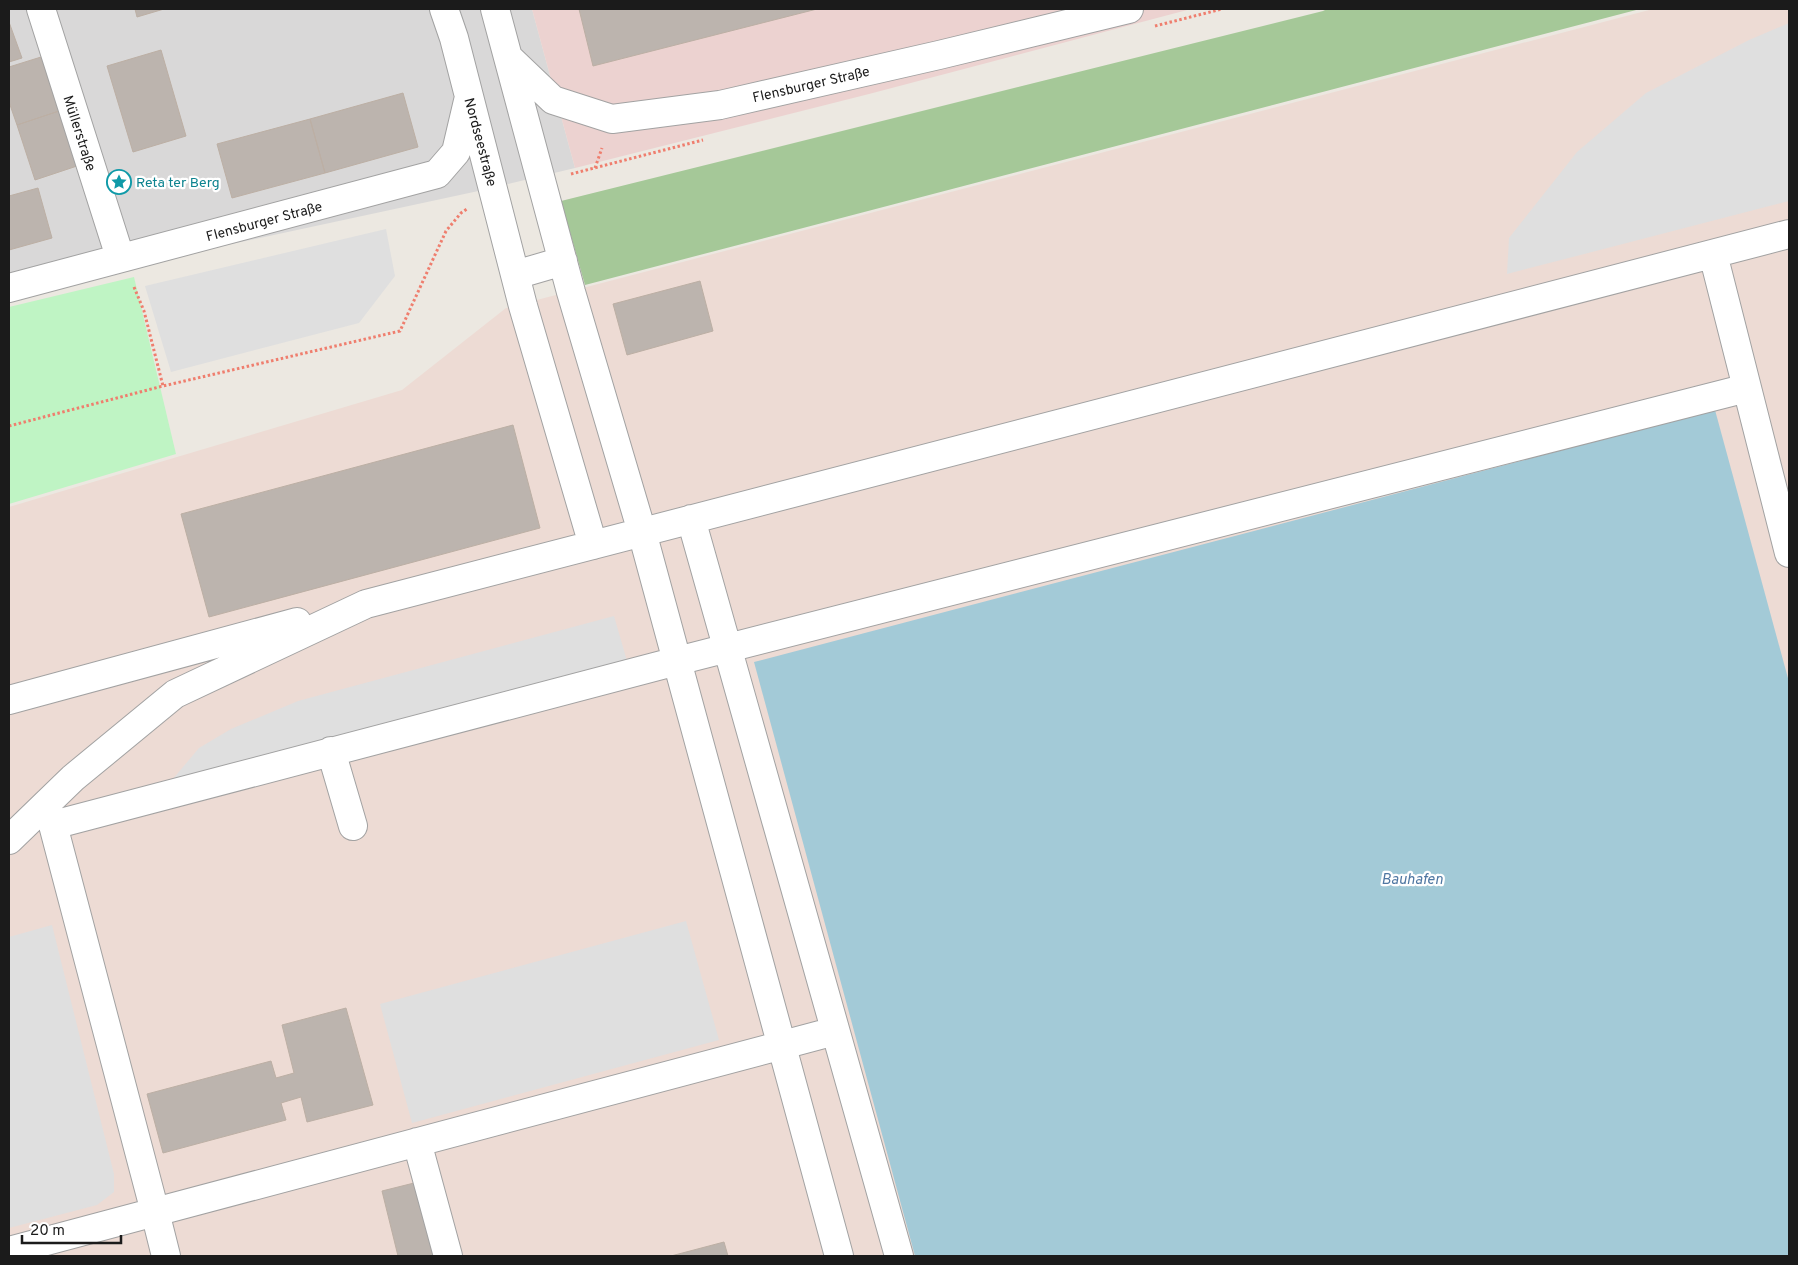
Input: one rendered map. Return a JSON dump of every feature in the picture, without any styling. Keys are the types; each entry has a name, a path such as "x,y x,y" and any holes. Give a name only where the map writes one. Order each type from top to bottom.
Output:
{"street":[{"name":"Müllerstraße","path":"41,9 120,257"},
{"name":"Nordseestraße","path":"444,9 454,38 523,306 594,545"},
{"path":"494,9 571,292 642,532 839,1256"},
{"name":"Flensburger Straße","path":"508,57 553,100 612,119 720,105 1128,9"},
{"name":"Flensburger Straße","path":"9,288 437,174 456,152 469,97"},
{"path":"9,700 366,604 1789,234"},
{"path":"1713,254 1789,552"},
{"path":"515,275 563,261"},
{"path":"11,838 53,825 331,751 677,661 1747,388"},
{"path":"691,519 899,1256"},
{"path":"11,838 74,778 175,694 366,604"},
{"path":"331,751 353,826"},
{"path":"53,825 166,1256"},
{"path":"9,1251 835,1031"},
{"path":"417,1142 448,1256"}],"path":[{"path":"541,182 594,168"},
{"path":"9,426 163,386 400,331 446,231 461,213 494,193"},
{"path":"120,257 144,311 163,386"}],"shaded area":[{"path":"9,9 532,9 575,168 483,190 9,292"},
{"path":"532,9 1191,9 869,94 575,168"},
{"path":"1653,9 1789,9 1789,1256 9,1256 9,507 402,390 506,308"},
{"path":"1789,23 1789,201 1507,274 1509,238 1577,152 1646,93 1749,40"},
{"path":"386,229 395,276 359,323 171,372 145,286"},
{"path":"614,616 627,661 167,786 199,748 231,729 298,701"},
{"path":"686,921 719,1040 412,1123 380,1004"},
{"path":"52,925 114,1174 114,1192 97,1205 9,1228 9,937"}],"green space":[{"path":"1327,9 1640,9 585,285 561,201"},
{"path":"134,277 176,454 9,504 9,307"}],"water":[{"name":"Bauhafen","path":"1715,410 1789,682 1789,1256 915,1256 754,662"}],"building":[{"path":"135,9 164,9 137,17"},
{"path":"579,9 817,9 593,66"},
{"path":"9,22 22,58 9,62"},
{"path":"161,50 186,136 133,152 107,66"},
{"path":"41,57 59,111 17,125 9,102 9,67"},
{"path":"403,93 418,147 325,173 310,119"},
{"path":"59,111 77,166 35,180 17,125"},
{"path":"310,119 325,173 232,198 217,144"},
{"path":"38,188 52,238 9,250 9,196"},
{"path":"700,281 713,331 627,355 613,304"},
{"path":"513,425 540,528 209,617 181,514"},
{"path":"346,1008 373,1105 307,1122 301,1097 281,1103 286,1120 163,1153 147,1094 271,1061 276,1078 294,1073 282,1025"},
{"path":"430,1179 449,1256 398,1256 382,1191"},
{"path":"724,1242 728,1256 671,1256"}],"place":[{"name":"Reta ter Berg","path":"119,182"}]}
